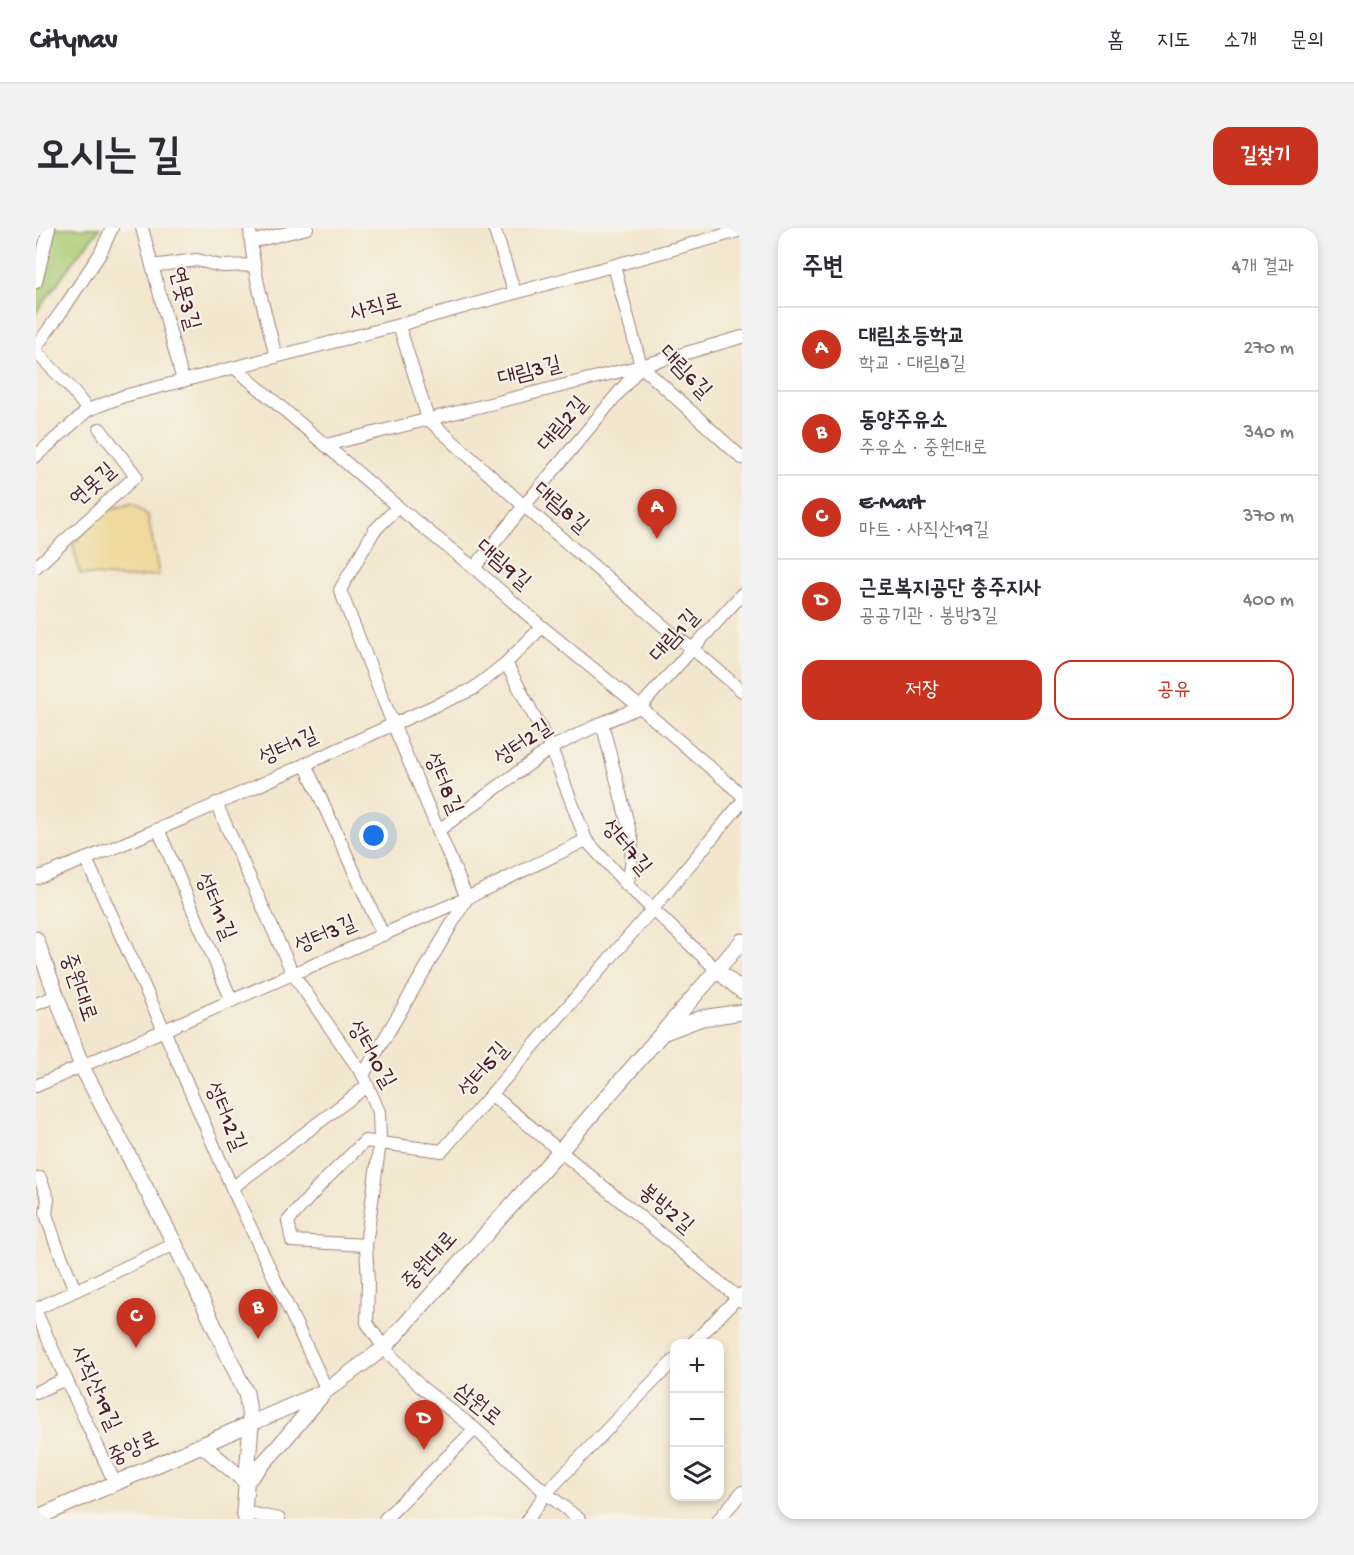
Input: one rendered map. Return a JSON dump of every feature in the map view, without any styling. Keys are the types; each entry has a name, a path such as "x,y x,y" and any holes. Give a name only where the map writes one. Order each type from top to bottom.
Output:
{"street":[{"path":"36,282 49,228"},
{"path":"36,347 100,254 112,228"},
{"name":"연못3길","path":"142,228 183,381"},
{"path":"250,228 255,265 276,357"},
{"path":"251,242 307,228"},
{"path":"494,228 515,293"},
{"name":"사직로","path":"36,456 88,411 123,396 399,325 742,231"},
{"path":"152,266 197,260 221,266 255,265"},
{"name":"대림6길","path":"614,266 642,366 742,458"},
{"path":"399,325 428,419"},
{"name":"대림3길","path":"326,445 642,366 742,337"},
{"path":"36,352 68,385 88,411"},
{"name":"대림2길","path":"474,568 642,366"},
{"name":"대림9길","path":"236,368 742,795"},
{"name":"대림8길","path":"428,419 524,506 742,691"},
{"name":"연못길","path":"36,567 136,477 100,429"},
{"name":"성터8길","path":"398,507 374,531 340,590 393,724 467,898"},
{"name":"대림1길","path":"640,707 742,594"},
{"name":"성터1길","path":"36,878 158,829 473,689 506,663 542,627"},
{"name":"성터7길","path":"506,663 551,748 586,840 652,910 717,970"},
{"name":"성터2길","path":"439,830 551,748 640,707"},
{"path":"602,723 632,840 631,867 627,885"},
{"path":"305,764 382,935"},
{"name":"성터5길","path":"366,1245 292,1241 288,1221 324,1181 365,1141 442,1151 652,910 742,802"},
{"name":"성터10길","path":"216,803 293,974 365,1080 379,1112 380,1142 366,1245 368,1323 384,1348"},
{"name":"성터11길","path":"158,829 232,1001"},
{"name":"성터3길","path":"36,1086 467,898 586,840"},
{"name":"성터12길","path":"86,859 164,1030 232,1188 327,1390"},
{"path":"232,1188 365,1080 467,898"},
{"name":"중원대로","path":"36,939 82,1066 175,1244 246,1393 251,1424 327,1390 384,1348 561,1150 742,941"},
{"path":"717,970 742,991"},
{"path":"36,1004 56,996"},
{"path":"663,1033 702,1018 742,1012"},
{"name":"봉방2길","path":"492,1095 740,1298"},
{"path":"40,1178 48,1199 46,1214 75,1290"},
{"path":"36,1310 175,1244"},
{"path":"697,1339 740,1298"},
{"name":"사직산19길","path":"36,1310 115,1483"},
{"name":"삼원로","path":"384,1348 421,1387 475,1429 546,1493 579,1519"},
{"path":"528,1519 546,1493 670,1365"},
{"path":"36,1392 66,1379"},
{"path":"246,1482 327,1390"},
{"path":"251,1424 243,1517 279,1519"},
{"name":"중앙로","path":"36,1518 251,1424"},
{"path":"385,1519 475,1429"},
{"path":"202,1445 246,1482"},
{"path":"719,1519 742,1492"}],"green space":[{"path":"36,228 100,228 36,313"}],"sand":[{"path":"133,503 148,516 159,575 129,578 80,574 73,544 104,511"}],"place":[{"name":"대림초등학교","path":"657,539"},
{"name":"동양주유소","path":"258,1339"},
{"name":"E-Mart","path":"136,1348"},
{"name":"근로복지공단 충주지사","path":"424,1450"}]}
